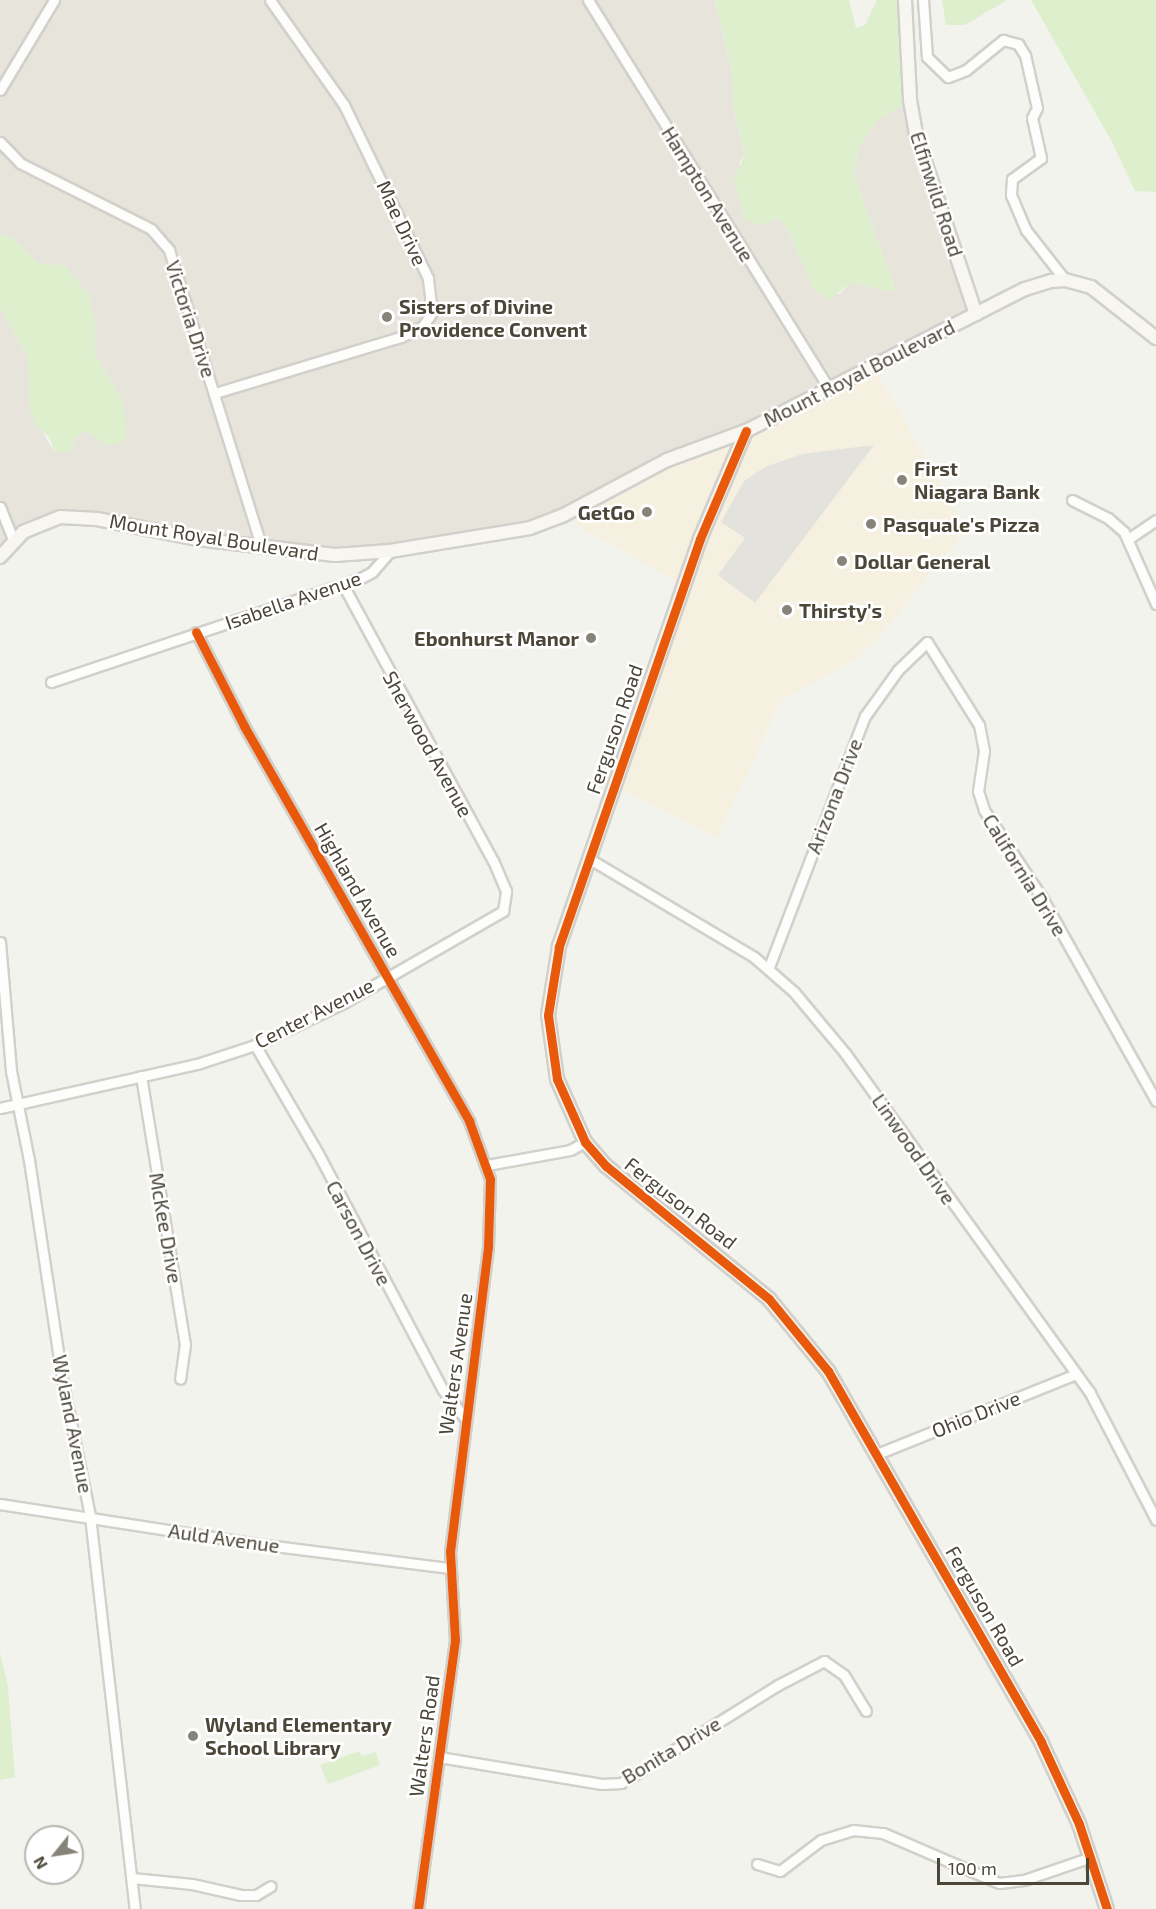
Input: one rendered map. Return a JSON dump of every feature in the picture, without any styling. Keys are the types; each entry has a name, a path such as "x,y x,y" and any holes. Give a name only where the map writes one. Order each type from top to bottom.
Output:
{"street":[{"path":"0,90 54,0"},
{"name":"Mae Drive","path":"215,393 401,337 423,326 432,312 428,278 359,135 329,80 270,0"},
{"name":"Hampton Avenue","path":"588,0 829,388"},
{"name":"Elfinwild Road","path":"904,0 910,100 917,138 928,182 976,314"},
{"path":"923,0 927,57 948,77 966,70 1003,40 1018,44 1025,55 1036,108 1032,118 1041,158 1012,179 1011,195 1026,230 1065,279 1091,287 1156,338"},
{"name":"Victoria Drive","path":"0,142 20,163 144,224 164,242 177,266 262,548"},
{"name":"Mount Royal Boulevard","path":"0,557 13,540 46,520 76,517 262,548 335,555 390,551 544,524 667,460 746,431 1026,289 1065,279"},
{"name":"Ferguson Road","path":"746,431 718,488 559,947 548,1015 557,1079 585,1142 638,1196 709,1247 769,1299 813,1351 877,1454 1041,1742 1090,1857 1107,1909"},
{"path":"1072,500 1108,518 1128,539 1156,604"},
{"path":"0,507 13,540"},
{"path":"1128,539 1156,520"},
{"name":"Isabella Avenue","path":"51,682 343,585 372,572 390,551"},
{"name":"Sherwood Avenue","path":"343,585 493,861 506,891 507,906"},
{"name":"Highland Avenue","path":"196,632 244,726 469,1121 487,1165"},
{"name":"Arizona Drive","path":"769,967 865,716 891,678 927,642"},
{"name":"California Drive","path":"927,642 982,734 983,760 978,791 984,810 1046,904 1156,1101"},
{"name":"Linwood Drive","path":"588,858 769,967 845,1053 1076,1374 1115,1437 1156,1520"},
{"name":"Center Avenue","path":"0,1108 141,1076 255,1045 310,1020 483,924 507,906"},
{"name":"Wyland Avenue","path":"0,942 11,1071 62,1378 90,1516 135,1909"},
{"name":"Carson Drive","path":"255,1045 319,1155 443,1390 466,1419"},
{"name":"McKee Drive","path":"141,1076 185,1344 180,1379"},
{"path":"487,1165 570,1150 585,1142"},
{"name":"Walters Avenue","path":"449,1568 491,1224 487,1165"},
{"name":"Ohio Drive","path":"877,1454 1076,1374"},
{"name":"Auld Avenue","path":"0,1504 90,1516 259,1544 449,1568"},
{"name":"Walters Road","path":"418,1909 455,1640 449,1568"},
{"name":"Bonita Drive","path":"439,1756 591,1782 621,1783 769,1690 824,1661 844,1675 866,1711"},
{"path":"758,1864 780,1871 821,1840 853,1830 883,1833 999,1883 1024,1880 1090,1857"},
{"path":"132,1878 192,1884 241,1895 256,1894 271,1886"}],"shaded area":[{"path":"0,0 715,0 732,72 734,112 745,154 739,163 757,226 779,218 788,230 815,292 840,294 850,283 896,292 854,175 858,149 876,122 910,100 976,314 544,524 335,555 97,519 46,521 0,557 0,307 28,357 30,410 55,453 71,450 77,436 86,431 108,446 123,402 95,354 95,321 65,266 39,264 13,239 0,234"},
{"path":"873,365 966,530 877,639 854,660 781,701 717,838 613,786 683,586 562,516"},
{"path":"874,445 755,603 718,575 745,538 721,522 744,481 765,467 802,454"}],"green space":[{"path":"715,0 849,0 856,28 865,25 877,0 905,0 910,100 876,122 858,149 854,175 896,292 850,283 831,299 815,292 788,230 779,218 757,226 744,218 734,179 745,154 734,112 732,72"},
{"path":"942,0 1007,0 965,25 946,25"},
{"path":"1031,0 1156,0 1156,192 1135,191 1112,142"},
{"path":"0,234 13,239 39,264 65,265 88,294 95,321 95,354 123,402 127,434 124,441 108,446 86,431 77,436 71,450 55,453 49,437 36,426 30,410 28,357 0,307"},
{"path":"0,1652 8,1687 15,1777 0,1780"},
{"path":"359,1751 362,1756 376,1752 380,1765 328,1784 320,1765"}],"cycle path":[{"path":"746,431 700,539 559,947 548,1015 557,1079 585,1142 606,1166 769,1299 828,1371 1041,1742 1079,1824 1107,1909"},
{"path":"196,632 244,726 469,1121 490,1179 488,1247 450,1551 455,1640 418,1909"}],"place":[{"name":"Sisters of Divine Providence Convent","path":"387,317"},
{"name":"First Niagara Bank","path":"902,480"},
{"name":"GetGo","path":"647,512"},
{"name":"Pasquale's Pizza","path":"871,524"},
{"name":"Dollar General","path":"842,561"},
{"name":"Thirsty's","path":"787,610"},
{"name":"Ebonhurst Manor","path":"591,638"},
{"name":"Wyland Elementary School Library","path":"193,1736"}]}
